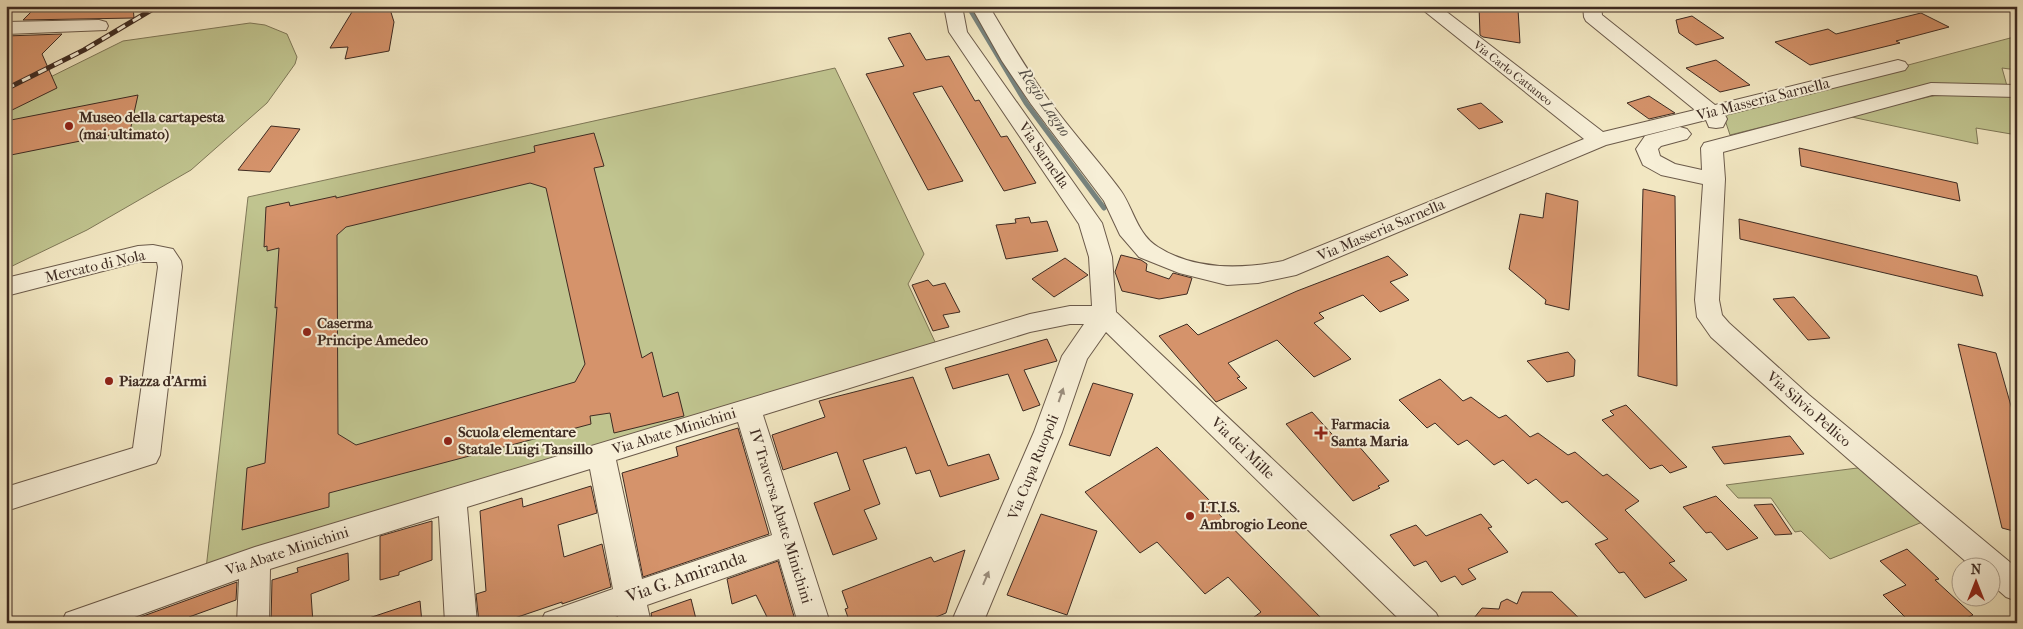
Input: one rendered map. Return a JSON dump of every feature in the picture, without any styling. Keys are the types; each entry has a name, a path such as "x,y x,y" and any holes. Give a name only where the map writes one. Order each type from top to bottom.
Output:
{"street":[{"name":"Via Sarnella","path":"953,6 958,32 1090,223 1101,252 1104,280 1104,315"},
{"name":"Via Masseria Sarnella","path":"980,6 1012,62 1036,97 1119,206 1120,216 1132,235 1150,253 1205,272 1226,276 1260,275 1288,269 1599,140 1898,66"},
{"name":"Via Carlo Cattaneo","path":"1427,6 1599,140"},
{"path":"1592,6 1593,18 1711,112 1717,119 1716,125 1652,141 1647,149 1651,160 1669,170 1714,179"},
{"path":"6,28 99,26"},
{"name":"Via Silvio Pellico","path":"2017,91 1931,89 1712,148 1714,179 1707,300 1710,317 1720,330 1800,402 2017,587"},
{"path":"1090,223 1120,216"},
{"name":"Mercato di Nola","path":"6,287 146,254 165,255 170,267 146,455 6,499"},
{"name":"Via Abate Minichini","path":"77,623 255,560 1030,323 1070,315 1104,315"},
{"name":"Via Cupa Ruopoli","path":"967,623 1048,432 1075,356 1104,315"},
{"name":"Via dei Mille","path":"1104,315 1424,623"},
{"name":"IV Traversa Abate Minichini","path":"748,409 814,623"},
{"path":"601,454 633,609"},
{"path":"452,500 461,623"},
{"name":"Via G. Amiranda","path":"556,623 633,609 789,542"},
{"path":"253,623 255,560"}],"green space":[{"path":"250,23 265,25 287,34 297,57 295,64 267,103 191,170 87,230 6,269 6,99 123,41"},
{"path":"2014,37 2017,38 2017,70 2002,68 2007,86 1930,85 1730,135 1723,114"},
{"path":"835,68 924,254 908,284 936,344 206,569 248,197"},
{"path":"1941,94 2010,94 2017,97 2017,135 1976,128 1978,144 1847,116"},
{"path":"1865,467 1925,521 1830,559 1801,531 1795,532 1771,498 1738,498 1726,485"}],"building":[{"path":"37,6 133,6 134,18 23,20"},
{"path":"389,6 394,22 389,51 345,59 348,47 330,48 355,7"},
{"path":"1479,6 1518,9 1520,43 1480,35"},
{"path":"1921,13 1949,27 1896,41 1900,43 1810,65 1775,42 1828,29 1836,34"},
{"path":"1692,16 1724,38 1696,45 1679,33 1676,20"},
{"path":"910,33 926,60 949,56 975,101 979,100 1001,137 1007,136 1036,183 1004,191 942,86 913,93 963,181 928,190 866,74 904,66 888,38"},
{"path":"62,34 42,54 57,88 6,113 6,36"},
{"path":"1716,60 1750,85 1720,92 1686,68"},
{"name":"Museo della cartapesta (mai ultimato)","path":"138,95 130,131 6,156 6,121"},
{"path":"1649,96 1675,113 1649,119 1627,103"},
{"path":"1481,103 1503,122 1479,129 1457,109"},
{"path":"271,126 300,129 270,172 238,170"},
{"name":"Caserma Principe Amedeo","path":"594,133 604,166 594,168 642,358 652,352 663,397 678,392 684,416 614,433 610,413 590,416 591,424 329,493 329,507 242,530 247,468 265,463 277,307 275,308 279,248 267,251 267,246 264,247 266,207 289,202 290,206 336,196 336,198 535,152 534,146","holes":["530,183 546,188 585,364 575,382 356,445 338,434 337,235 346,227"]},
{"path":"1799,148 1957,183 1960,201 1801,166"},
{"path":"1643,189 1675,196 1677,386 1638,376"},
{"path":"1546,193 1578,201 1569,310 1545,304 1546,300 1509,269 1520,214 1543,218"},
{"path":"1029,217 1031,223 1047,221 1058,251 1006,259 996,225 1016,223 1015,219"},
{"path":"1739,219 1977,276 1983,296 1740,239"},
{"path":"1121,255 1141,260 1147,264 1146,271 1169,279 1173,273 1192,278 1187,294 1159,299 1122,291 1115,272"},
{"path":"1388,256 1408,275 1390,282 1409,300 1380,312 1363,295 1319,313 1324,318 1314,323 1351,359 1314,377 1277,340 1228,363 1240,377 1237,378 1247,388 1216,402 1159,336 1187,324 1198,335 1297,291"},
{"path":"1065,258 1088,275 1054,297 1032,279"},
{"path":"928,280 933,286 945,283 960,312 943,315 949,327 933,331 912,285"},
{"path":"1794,297 1830,338 1808,340 1773,299"},
{"path":"1047,339 1057,361 1024,370 1040,405 1023,411 1008,374 953,389 945,368"},
{"path":"1958,344 1996,353 2017,427 2017,532 2002,528"},
{"path":"1568,352 1575,360 1574,376 1547,382 1527,361"},
{"path":"913,377 948,466 989,454 999,479 940,497 930,470 916,474 906,447 863,460 880,504 864,510 877,539 833,555 814,503 850,490 837,452 783,470 772,435 825,417 819,401"},
{"path":"1440,379 1463,401 1471,397 1499,418 1506,415 1530,437 1538,433 1568,455 1575,452 1603,476 1607,474 1639,501 1625,510 1675,561 1669,563 1687,580 1645,598 1624,572 1619,573 1595,544 1608,539 1567,501 1562,503 1536,479 1528,484 1503,460 1494,465 1467,440 1458,445 1435,423 1427,428 1399,400"},
{"path":"1093,383 1133,394 1110,456 1069,445"},
{"path":"1626,405 1687,467 1670,473 1662,465 1650,469 1602,420 1614,415 1610,411"},
{"path":"1312,412 1340,443 1346,440 1352,447 1357,444 1389,481 1378,486 1380,488 1353,501 1286,424"},
{"path":"738,428 769,534 643,577 622,473 678,456 676,447"},
{"path":"1790,436 1804,454 1724,464 1712,447"},
{"name":"I.T.I.S. Ambrogio Leone","path":"1157,447 1213,504 1210,505 1326,623 1246,623 1261,612 1228,577 1205,594 1157,542 1140,553 1085,492"},
{"path":"591,486 597,513 558,525 564,557 602,544 611,587 500,623 479,623 476,594 486,591 480,511 522,498 523,507"},
{"path":"1716,496 1758,538 1727,550 1711,532 1706,533 1683,507"},
{"path":"1772,504 1792,534 1775,535 1754,505"},
{"path":"1041,514 1097,531 1067,615 1007,595"},
{"path":"1481,514 1492,527 1488,528 1508,552 1468,569 1476,579 1462,585 1455,576 1441,582 1426,561 1414,566 1390,535 1416,525 1426,536"},
{"path":"432,521 432,560 399,572 399,575 380,580 380,536"},
{"path":"1907,549 1939,579 1935,580 1950,594 1950,606 1963,606 1973,615 1956,623 1911,623 1883,595 1906,585 1880,561"},
{"path":"965,550 946,613 929,620 929,623 850,623 845,609 848,608 842,591 931,557 934,562"},
{"path":"348,553 349,580 311,594 313,623 271,623 272,580 298,572 297,568"},
{"path":"778,561 795,620 785,623 770,623 756,595 732,604 727,579"},
{"path":"237,582 236,600 189,617 189,623 124,623"},
{"path":"1522,592 1552,592 1584,623 1470,623 1482,608 1499,609 1501,602 1507,599 1517,604"},
{"path":"691,599 697,623 653,623 651,613"},
{"path":"420,601 422,623 364,623 363,620"}],"waterway":[{"name":"Regio Lagno","path":"968,6 1026,103 1104,208"}],"railway":[{"path":"6,89 84,50 158,6"}],"place":[{"name":"Museo della cartapesta (mai ultimato)","path":"69,126"},
{"name":"Caserma Principe Amedeo","path":"307,332"},
{"name":"Piazza d'Armi","path":"109,381"},
{"name":"Farmacia Santa Maria","path":"1321,433"},
{"name":"Scuola elementare Statale Luigi Tansillo","path":"448,441"},
{"name":"I.T.I.S. Ambrogio Leone","path":"1190,516"}]}
